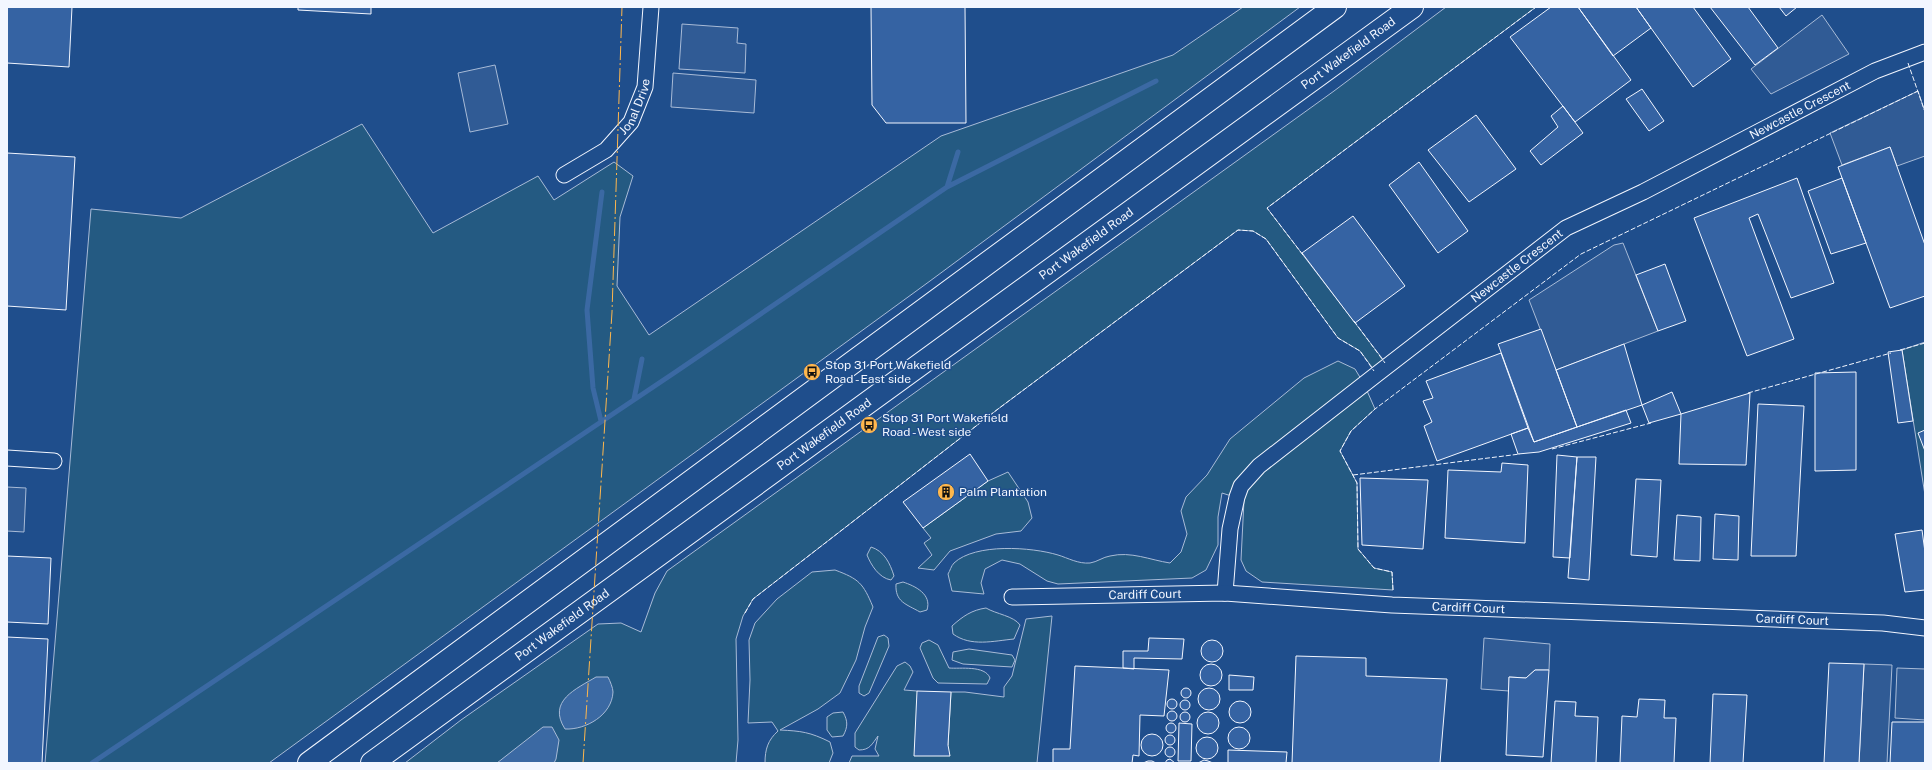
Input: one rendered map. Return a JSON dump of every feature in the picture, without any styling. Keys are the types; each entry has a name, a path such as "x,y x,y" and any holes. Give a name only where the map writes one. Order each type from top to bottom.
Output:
{"highway":[{"path":"309,763 1334,7"},
{"name":"Port Wakefield Road","path":"372,763 1412,7"}],"street":[{"name":"Jonal Drive","path":"564,175 606,150 631,122 645,87 651,7"},
{"name":"Newcastle Crescent","path":"1225,593 1230,529 1241,486 1259,466 1368,381 1566,228 1643,192 1875,70 1925,52"},
{"path":"7,458 54,461"},
{"name":"Cardiff Court","path":"1012,598 1225,593 1392,605 1883,623 1925,628"}],"shaded area":[{"path":"1243,7 1300,7 930,281 269,763 45,763 91,209 181,218 362,124 433,233 538,176 554,200 614,162 633,176 620,217 617,286 649,335 941,136 1173,55"},
{"path":"1446,7 1536,7 1267,208 1388,366 1377,374 1360,351 1338,338 1266,239 1253,231 1238,230 998,409 753,599 743,616 736,639 738,740 736,763 405,763 461,720 598,624 621,623 641,632 655,593 667,571 1334,91"},
{"path":"1822,15 1849,54 1771,94 1751,69"},
{"path":"682,24 738,28 737,43 746,44 745,73 679,69"},
{"path":"495,65 508,124 470,132 458,73"},
{"path":"673,73 756,80 754,113 671,107"},
{"path":"1918,91 1925,112 1925,156 1897,166 1890,147 1842,165 1830,133"},
{"path":"1623,243 1658,331 1556,370 1529,300 1614,245"},
{"path":"1925,342 1925,495 1902,350"},
{"path":"1338,361 1355,369 1364,384 1375,409 1351,431 1340,451 1357,483 1358,549 1374,568 1392,572 1393,590 1262,582 1246,571 1241,560 1244,500 1222,493 1218,517 1218,545 1206,570 1192,578 1058,584 1047,581 1020,564 1002,560 985,569 981,583 984,594 952,591 948,574 954,563 975,552 1004,548 1047,552 1077,562 1086,563 1118,555 1133,555 1170,563 1181,552 1187,534 1181,511 1186,497 1207,475 1230,439 1304,378"},
{"path":"1008,472 1028,502 1032,518 1021,531 996,534 950,551 934,570 918,568 932,555 924,543 931,538 923,528 988,481"},
{"path":"7,487 26,488 24,532 7,531"},
{"path":"871,547 880,551 888,562 894,576 891,580 879,574 871,563 867,555"},
{"path":"835,570 855,579 863,587 873,607 865,627 856,660 840,693 818,709 780,730 794,731 817,736 830,742 833,753 829,763 765,763 768,745 778,731 772,722 748,723 750,680 749,640 755,623 777,599 812,572"},
{"path":"903,582 917,588 925,595 928,604 927,610 920,612 899,599 896,584"},
{"path":"986,608 1014,619 1020,625 1014,639 975,642 967,641 953,634 952,626 960,619 972,612"},
{"path":"1052,616 1037,763 849,763 852,756 879,756 875,749 878,736 868,748 859,750 855,747 855,733 897,666 905,662 910,666 913,672 904,690 917,691 948,745 951,692 965,692 1004,697 1004,687 1012,676 1026,619"},
{"path":"884,635 888,638 889,646 869,693 864,696 859,693 859,686 878,637"},
{"path":"1484,638 1550,644 1549,670 1535,670 1526,678 1509,677 1509,691 1481,689"},
{"path":"929,640 938,645 949,668 972,668 983,671 990,678 987,684 938,683 933,678 920,648 922,643"},
{"path":"969,649 1012,655 1015,660 1012,667 963,664 952,660 953,652"},
{"path":"1864,664 1892,665 1887,763 1859,763"},
{"path":"1897,668 1925,669 1925,720 1895,718"},
{"path":"596,677 608,677 610,682 613,692 612,700 608,708 596,720 589,724 573,729 565,729 560,719 559,711 562,703 573,691"},
{"path":"843,712 847,724 845,733 843,736 832,737 827,730 827,717 833,713"},
{"path":"543,727 552,727 559,740 554,763 497,763"}],"building":[{"path":"7,7 72,7 69,67 7,63"},
{"path":"298,7 371,7 371,14 298,10"},
{"path":"871,7 965,7 966,123 886,123 872,105"},
{"path":"1551,7 1578,7 1631,80 1575,122 1510,37"},
{"path":"1578,7 1636,7 1651,28 1613,56"},
{"path":"1636,7 1693,7 1731,59 1693,87"},
{"path":"1710,7 1748,7 1778,48 1755,65"},
{"path":"1779,7 1797,7 1786,16"},
{"path":"1642,89 1664,121 1649,131 1626,99"},
{"path":"1563,106 1583,133 1541,165 1530,151 1558,127 1551,116"},
{"path":"1476,115 1516,169 1469,202 1428,150"},
{"path":"1890,147 1925,245 1925,296 1890,308 1838,167"},
{"path":"7,153 75,157 66,310 7,306"},
{"path":"1419,162 1468,231 1438,253 1389,185"},
{"path":"1797,178 1834,283 1791,298 1758,214 1749,218 1794,339 1747,356 1694,218"},
{"path":"1842,178 1866,243 1831,254 1808,191"},
{"path":"1353,216 1405,286 1355,323 1302,253"},
{"path":"1665,264 1686,321 1658,331 1636,275"},
{"path":"1541,329 1577,427 1534,442 1498,344"},
{"path":"1624,344 1642,405 1577,427 1556,370"},
{"path":"1902,350 1913,421 1898,423 1888,352"},
{"path":"1501,353 1528,428 1437,461 1424,426 1432,422 1423,401 1433,398 1426,381"},
{"path":"1856,372 1856,470 1815,471 1815,373"},
{"path":"1672,392 1681,414 1649,423 1642,405"},
{"path":"1750,393 1746,465 1679,464 1681,414"},
{"path":"1758,404 1804,406 1796,556 1751,556"},
{"path":"1626,410 1631,423 1539,452 1518,454 1511,434 1528,428 1534,442"},
{"path":"1925,430 1925,451 1918,433"},
{"name":"Palm Plantation","path":"970,454 988,481 923,528 903,502"},
{"path":"1557,455 1577,457 1570,558 1553,557"},
{"path":"1577,457 1596,457 1589,580 1568,578"},
{"path":"1502,463 1528,465 1525,543 1445,538 1448,470 1501,472"},
{"path":"1360,478 1428,480 1423,549 1362,545"},
{"path":"1636,479 1661,480 1657,557 1631,555"},
{"path":"1715,514 1739,516 1738,560 1713,559"},
{"path":"1677,515 1701,517 1700,561 1674,560"},
{"path":"1922,530 1925,552 1925,590 1905,592 1895,534"},
{"path":"7,556 51,558 48,624 7,622"},
{"path":"7,637 48,639 42,763 7,763"},
{"path":"1149,638 1184,639 1182,659 1134,658 1134,669 1123,668 1123,651 1148,651"},
{"path":"1212,640 1220,643 1223,651 1220,659 1212,662 1204,659 1201,651 1204,643"},
{"path":"1296,656 1366,658 1366,676 1447,679 1440,763 1292,763"},
{"path":"1829,663 1864,664 1859,763 1824,763"},
{"path":"1211,664 1219,667 1222,675 1219,683 1211,686 1203,683 1200,675 1203,667"},
{"path":"1075,666 1169,670 1164,716 1140,715 1139,756 1133,755 1132,763 1053,763 1053,749 1070,749"},
{"path":"1535,670 1549,670 1543,757 1506,755 1509,677 1526,678"},
{"path":"1229,675 1254,677 1253,690 1229,690"},
{"path":"1184,688 1188,688 1190,689 1190,697 1184,698 1181,695 1181,691"},
{"path":"1209,688 1217,691 1220,699 1217,707 1209,710 1201,707 1198,699 1201,691"},
{"path":"917,691 951,692 948,745 950,756 914,756"},
{"path":"1713,694 1747,695 1743,763 1710,763"},
{"path":"1170,699 1174,699 1176,700 1176,708 1170,709 1167,706 1167,702"},
{"path":"1639,699 1665,700 1664,718 1676,718 1674,763 1620,763 1622,716 1637,717"},
{"path":"1183,700 1187,700 1189,701 1189,709 1183,710 1180,707 1180,703"},
{"path":"1240,701 1248,704 1251,712 1248,720 1240,723 1232,720 1229,712 1232,704"},
{"path":"1555,701 1576,702 1575,716 1598,717 1596,763 1551,763"},
{"path":"1170,711 1174,711 1176,712 1176,720 1170,721 1167,718 1167,714"},
{"path":"1183,712 1187,712 1189,713 1189,721 1183,722 1180,719 1180,715"},
{"path":"1208,712 1216,715 1219,723 1216,731 1208,734 1200,731 1197,723 1200,715"},
{"path":"1892,722 1925,722 1925,763 1890,763"},
{"path":"1169,723 1173,723 1175,724 1175,732 1169,733 1166,730 1166,726"},
{"path":"1179,723 1192,724 1191,761 1178,761"},
{"path":"1239,727 1247,730 1250,738 1247,746 1239,749 1231,746 1228,738 1231,730"},
{"path":"1152,734 1160,737 1163,745 1160,753 1152,756 1144,753 1141,745 1144,737"},
{"path":"1168,735 1172,735 1174,736 1174,744 1168,745 1165,742 1165,738"},
{"path":"1207,737 1215,740 1218,748 1215,756 1207,759 1199,756 1196,748 1199,740"},
{"path":"1168,747 1172,747 1174,748 1174,756 1168,757 1165,754 1165,750"},
{"path":"1228,750 1287,752 1286,763 1228,763"},
{"path":"1170,759 1175,763 1165,763 1167,760"},
{"path":"1204,760 1208,761 1213,763 1198,763"},
{"path":"1152,761 1156,763 1143,763"}],"waterway":[{"path":"92,763 677,371 947,187 1156,81"},
{"path":"947,187 958,152"},
{"path":"601,421 593,388 587,310 602,192"},
{"path":"634,399 642,359"}],"fence":[{"path":"1303,255 1267,208 1536,7"},
{"path":"1908,63 1925,112"},
{"path":"1393,590 1392,572 1374,568 1358,549 1357,483 1340,451 1351,431 1375,409 1581,254 1918,91"},
{"path":"745,613 753,599 998,409 1238,230 1253,231 1266,239 1338,338 1360,351 1374,371"},
{"path":"1354,321 1385,363"},
{"path":"1900,350 1925,343"},
{"path":"1748,393 1891,353"},
{"path":"1552,449 1651,423"},
{"path":"1353,475 1520,454"}],"power":[{"path":"583,763 612,312 622,7"}],"place":[{"name":"Stop 31 Port Wakefield Road - East side","path":"812,372"},
{"name":"Stop 31 Port Wakefield Road - West side","path":"869,425"},
{"name":"Palm Plantation","path":"946,492"}]}
